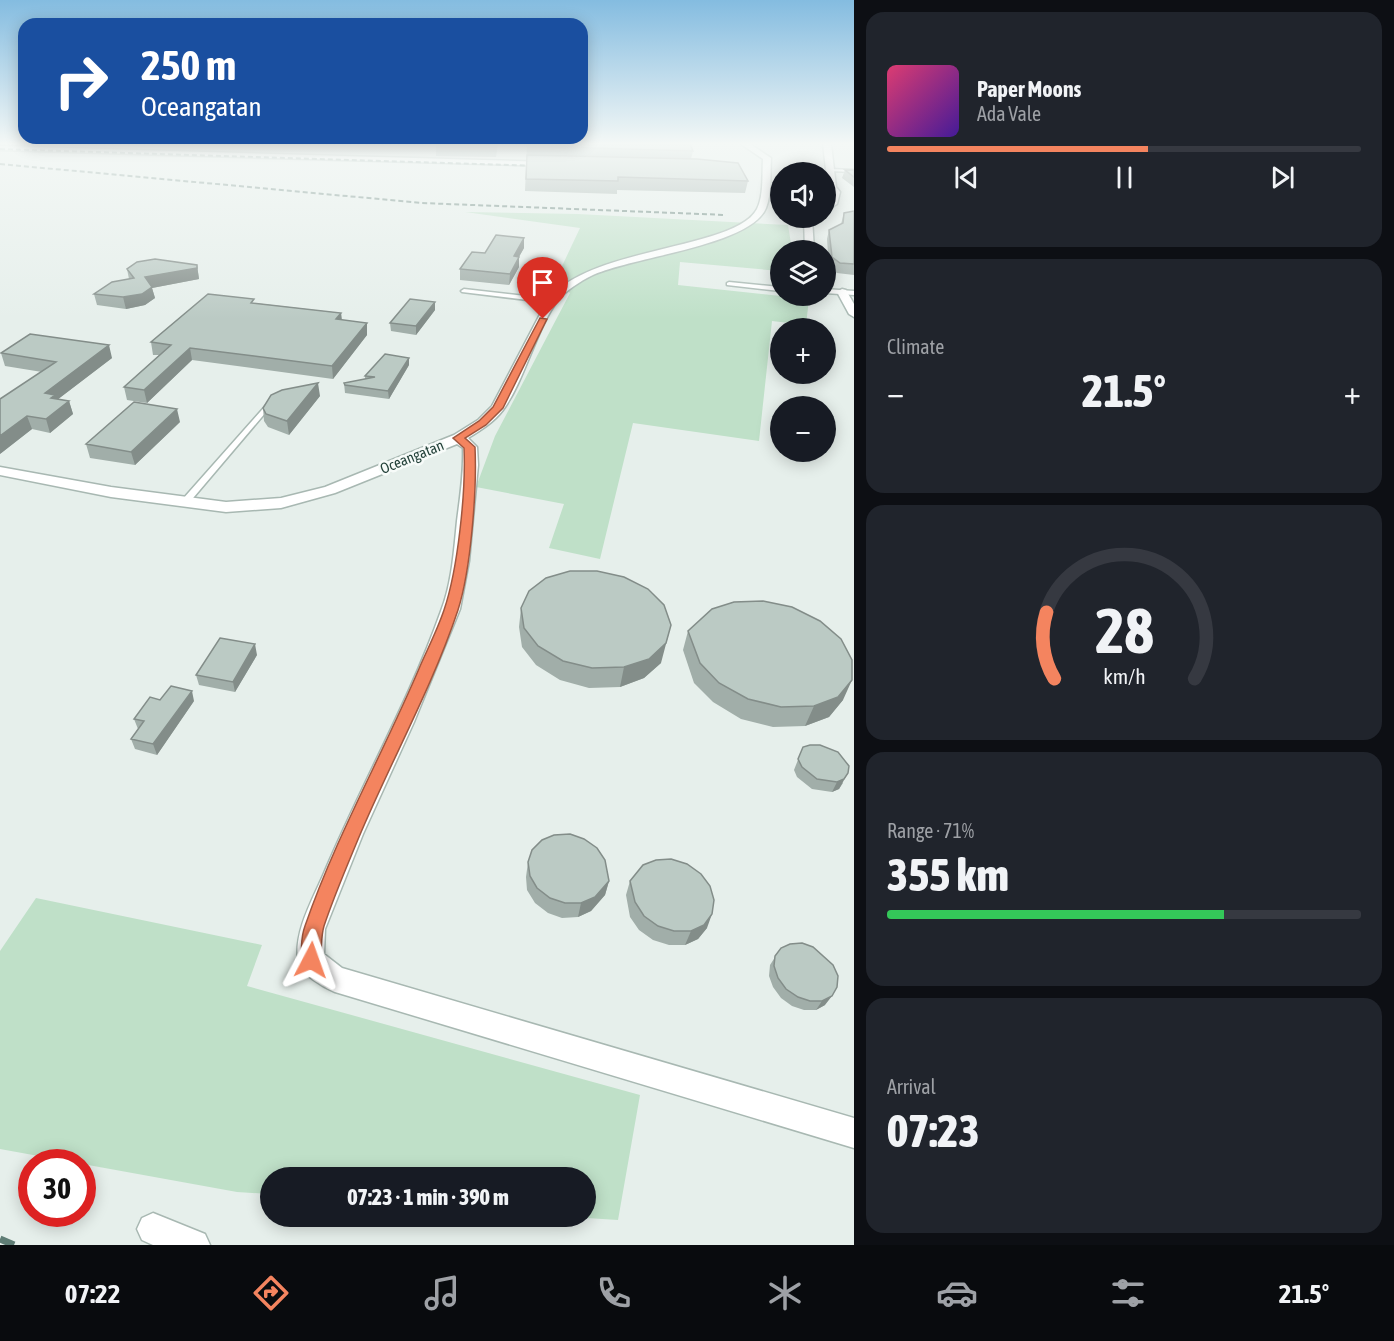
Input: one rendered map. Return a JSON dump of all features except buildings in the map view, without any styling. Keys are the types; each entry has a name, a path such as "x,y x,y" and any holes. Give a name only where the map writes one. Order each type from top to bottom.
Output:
{"street":[{"name":"Oceangatan","path":"0,471 111,492 226,507 281,503 330,490 459,438 483,423 498,408 552,301 572,284 588,274 737,230 754,219 765,202"},
{"path":"848,293 854,314"},
{"path":"459,438 470,447 471,465 462,561 451,609 404,722 352,834 313,929 311,960 335,979 854,1133"},
{"path":"153,1229 194,1245"}],"lane":[{"path":"729,284 770,288"},
{"path":"464,291 552,301"},
{"path":"185,501 273,401"}],"green space":[{"path":"465,212 578,214 770,224 770,228 788,228 790,240 770,240 770,270 680,262 678,285 770,295 770,306 808,306 807,318 770,318 770,339 759,441 633,423 600,559 549,548 564,504 476,487 495,436 570,293 555,281 580,228"},
{"path":"36,898 262,945 247,986 640,1095 618,1220 596,1219 596,1167 260,1167 260,1193 237,1192 96,1166 96,1149 18,1149 18,1152 0,1149 0,951"}],"railway":[{"path":"412,202 726,215"},
{"path":"0,1239 14,1245"}],"route":[{"path":"311,960 313,929 352,834 404,722 451,609 462,561 471,465 470,447 459,438 483,423 498,408 543,319"}]}
